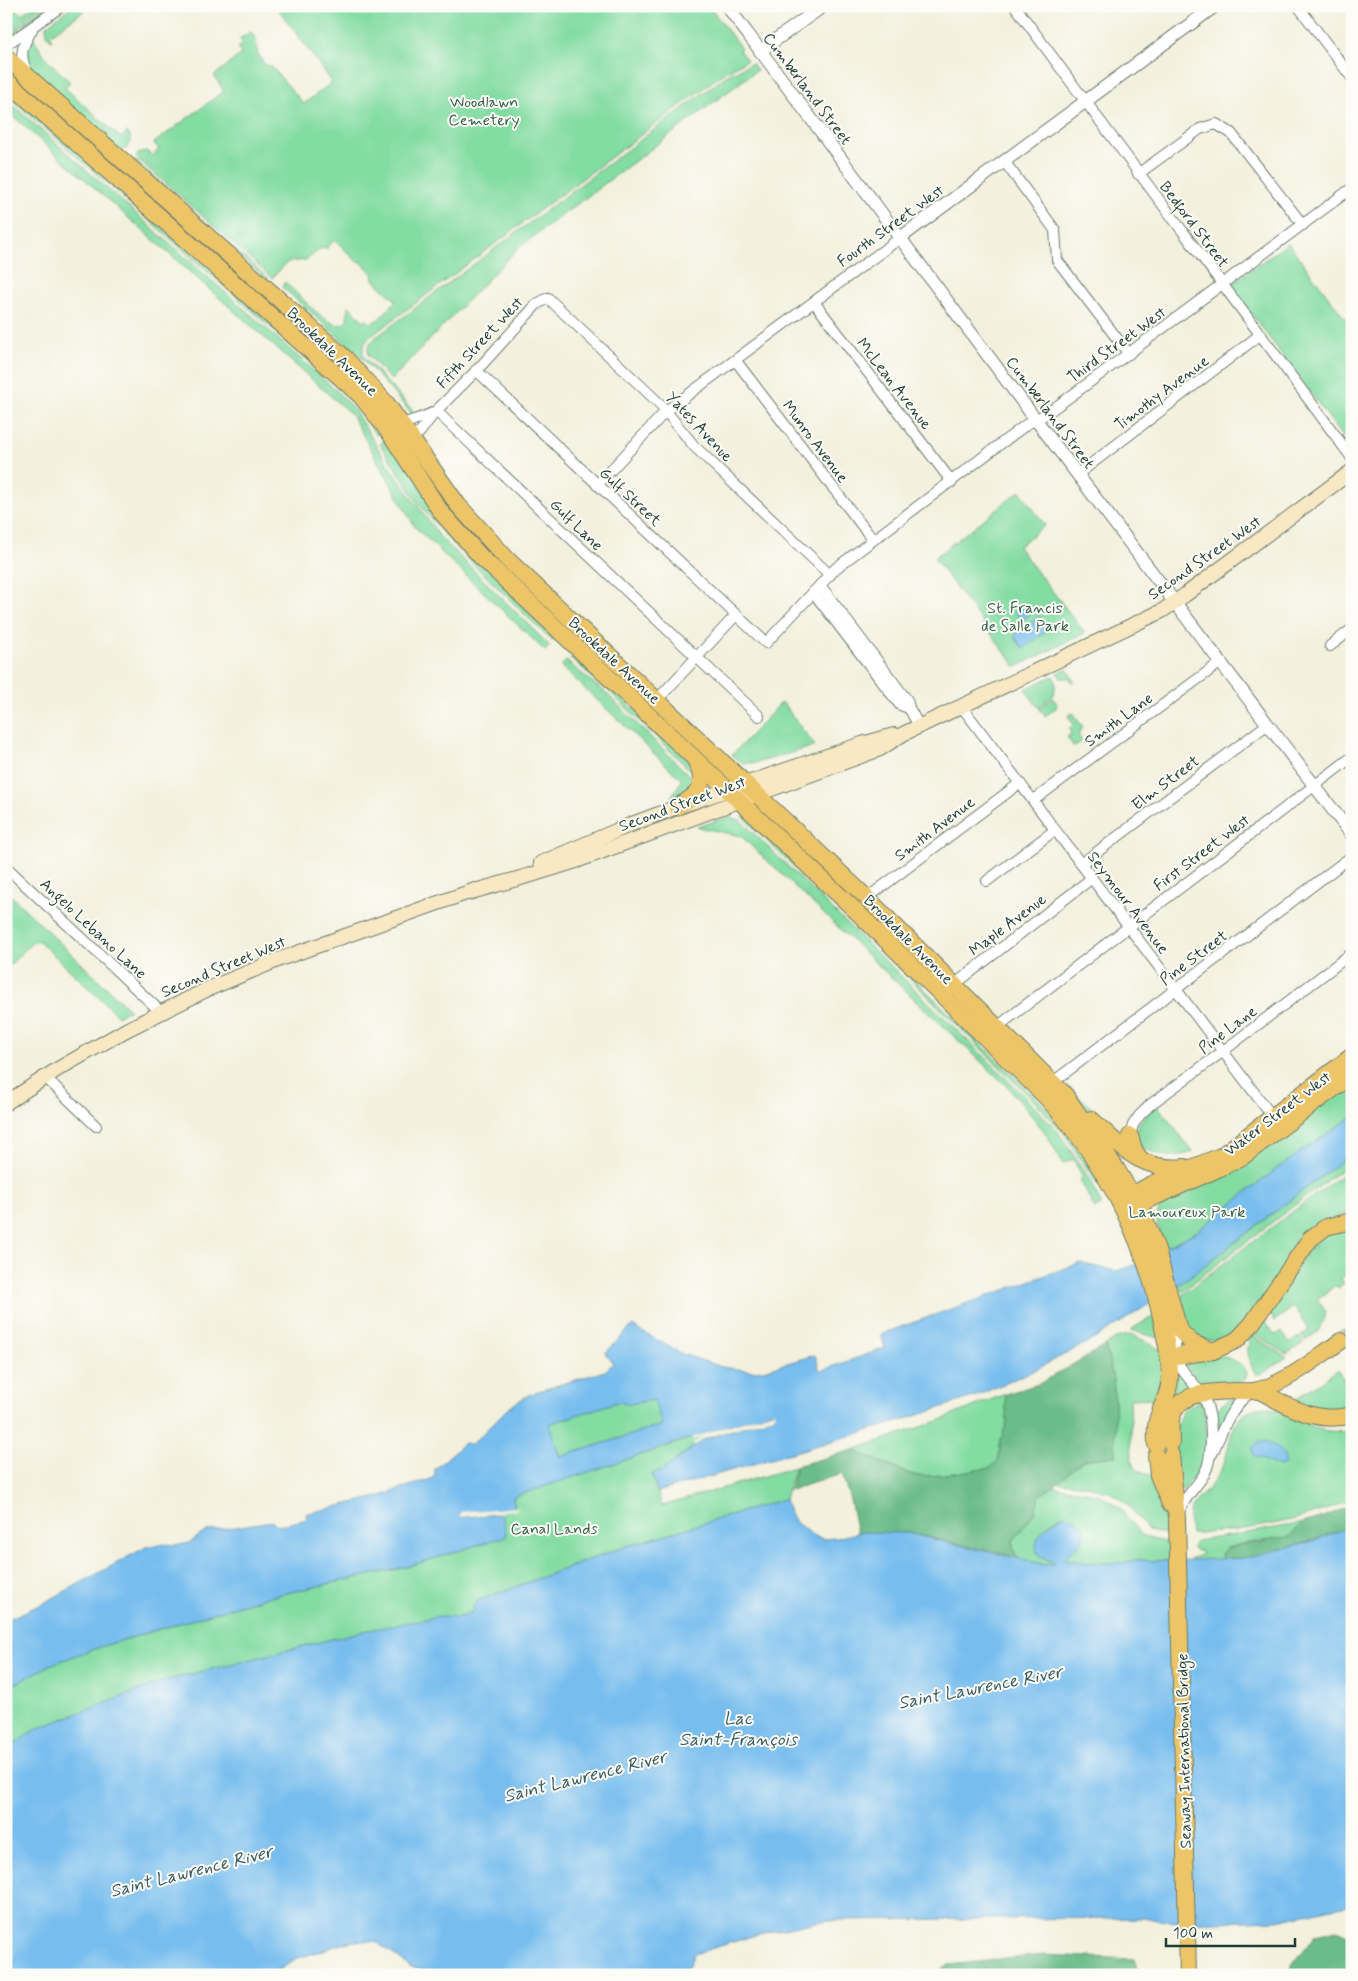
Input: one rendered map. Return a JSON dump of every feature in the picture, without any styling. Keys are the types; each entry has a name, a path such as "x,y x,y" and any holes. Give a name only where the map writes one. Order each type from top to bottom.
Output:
{"main road":[{"name":"Brookdale Avenue","path":"6,57 345,358 382,398 396,428"},
{"name":"Brookdale Avenue","path":"6,80 270,314 360,396 368,406 396,428 472,523 508,560 867,898 1053,1082 1116,1168 1149,1251 1168,1309"},
{"name":"Brookdale Avenue","path":"410,445 429,495 458,532 848,904 1046,1097 1068,1122 1129,1201"},
{"name":"Second Street West","path":"6,1103 45,1077 161,1012 208,989 280,959 468,893 579,860 732,795 862,744 903,734 962,707 1162,611 1352,471"},
{"path":"576,646 581,629"},
{"path":"677,807 691,799 701,786 702,774 696,760"},
{"name":"Second Street West","path":"468,893 677,807 732,795"},
{"name":"Water Street West","path":"1129,1201 1152,1184 1228,1152 1272,1116 1352,1056"},
{"name":"Water Street West","path":"1129,1201 1220,1168 1242,1157 1352,1075"},
{"path":"1065,1096 1128,1153 1144,1163 1176,1168 1203,1164"},
{"path":"1130,1136 1134,1149 1144,1163"},
{"path":"1173,1357 1213,1351 1237,1340 1247,1330 1310,1240 1326,1227 1352,1221"},
{"path":"1168,1309 1179,1330 1187,1340 1199,1347 1213,1351"},
{"path":"1164,1450 1156,1422 1167,1396 1173,1357 1168,1309"},
{"path":"1164,1450 1171,1420 1176,1408 1191,1396 1201,1393 1258,1390 1298,1371 1341,1341"},
{"path":"1258,1390 1308,1415 1336,1418 1352,1414"},
{"name":"Seaway International Bridge","path":"1164,1450 1158,1475 1177,1520 1188,1975"}],"street":[{"path":"6,45 62,6"},
{"name":"Cumberland Street","path":"726,6 1036,420 1352,835"},
{"path":"760,51 823,6"},
{"name":"Bedford Street","path":"1015,6 1138,174 1261,334 1352,458"},
{"name":"Fourth Street West","path":"597,485 666,412 1215,6"},
{"path":"1298,6 1352,78"},
{"path":"32,81 24,65 21,50 35,25"},
{"path":"1138,174 1200,129 1216,124 1231,133 1302,225"},
{"path":"1004,162 1055,230 1057,260 1129,354"},
{"name":"Third Street West","path":"766,643 830,574 873,540 1027,424 1036,420 1129,354 1352,188"},
{"name":"Fifth Street West","path":"410,445 435,411 536,306 548,298"},
{"name":"Yates Avenue","path":"548,298 666,412 694,446 830,574"},
{"name":"McLean Avenue","path":"814,302 952,482"},
{"name":"Timothy Avenue","path":"1078,474 1261,334"},
{"name":"Munro Avenue","path":"736,360 873,540"},
{"name":"Gulf Street","path":"476,370 766,643"},
{"name":"Fifth Street West","path":"396,428 425,417 435,411"},
{"name":"Gulf Lane","path":"435,411 759,716"},
{"path":"817,589 875,665 900,705 909,708 919,726"},
{"path":"657,700 736,616"},
{"path":"1330,646 1352,629"},
{"name":"Smith Lane","path":"1034,800 1221,662"},
{"name":"Seymour Avenue","path":"962,707 1272,1116"},
{"name":"Elm Street","path":"1081,864 1268,724"},
{"name":"First Street West","path":"997,1027 1352,757"},
{"name":"Smith Avenue","path":"867,898 1020,783"},
{"path":"987,881 1055,830"},
{"name":"Pine Street","path":"1053,1082 1352,856"},
{"name":"Angelo Lebano Lane","path":"6,867 161,1012"},
{"name":"Maple Avenue","path":"942,995 1092,878"},
{"name":"Pine Lane","path":"1130,1136 1138,1116 1151,1104 1352,953"},
{"path":"45,1077 96,1126"},
{"path":"1173,1357 1206,1402 1210,1422 1209,1462"},
{"path":"1177,1520 1183,1504 1204,1476 1232,1411 1246,1396 1258,1390"}],"green space":[{"path":"33,6 41,6 6,33 6,10 10,14 16,9 21,15"},
{"path":"45,6 49,6 6,39 6,35"},
{"path":"72,6 90,6 92,9 90,11 88,8 50,35 52,41 47,35 46,26"},
{"name":"Woodlawn Cemetery","path":"276,6 709,6 741,48 739,50 747,60 724,73 370,337 364,346 364,357 414,412 411,413 364,360 282,287 285,282 315,311 335,324 340,325 347,321 348,305 364,321 366,319 370,323 378,320 396,301 372,278 374,275 360,261 358,263 335,240 325,250 323,247 306,260 288,262 272,278 136,157 138,154 146,151 153,156 159,149 154,143 224,91 214,76 241,54 238,48 243,43 239,39 251,32 256,40 258,54 265,65 271,66 304,104 332,82"},
{"path":"33,37 46,58 70,82 65,88 121,138 127,132 131,142 127,148 119,151 28,67 26,48"},
{"path":"752,63 757,70 517,249 391,380 368,355 368,347 375,338 726,76"},
{"path":"6,87 350,395 381,433 376,435 361,413 335,384 6,94"},
{"path":"6,99 337,391 355,411 389,466 441,538 550,646 545,651 415,527 351,414 6,110"},
{"path":"135,160 269,279 266,279 135,165"},
{"path":"1288,243 1352,328 1352,449 1230,285"},
{"path":"294,319 349,369 345,373 290,324"},
{"path":"386,439 553,634 553,642 446,537 417,501 380,444"},
{"path":"420,462 556,613 553,616 478,545 450,513 416,464"},
{"name":"St. Francis de Salle Park","path":"1020,491 1045,525 1018,547 1085,633 1016,667 934,558"},
{"path":"578,657 688,759 695,775 609,691 570,658"},
{"path":"566,661 606,693 694,780 690,791 671,797 681,781 680,778 561,666"},
{"path":"1067,669 1074,681 1073,683 1069,678 1061,678 1057,673"},
{"path":"1053,676 1056,682 1054,695 1038,707 1025,689"},
{"path":"1053,698 1057,704 1056,708 1045,716 1039,708"},
{"path":"782,702 815,746 756,763 743,763 732,755"},
{"path":"1072,713 1083,727 1078,735 1082,741 1074,747 1067,737 1071,734 1069,728 1074,725 1068,716"},
{"path":"744,815 1055,1116 1101,1182 1095,1181 1065,1135 1042,1109 874,943 742,817"},
{"path":"728,817 740,820 996,1068 1056,1129 1087,1175 1101,1204 1095,1209 1080,1180 1083,1177 1073,1159 1063,1164 1045,1132 1009,1088 741,836 697,827"},
{"path":"6,891 130,1010 118,1016 39,941 33,942 9,966 6,963"},
{"name":"Lamoureux Park","path":"1352,1081 1352,1117 1279,1167 1196,1232 1166,1247 1159,1232 1157,1221 1158,1211 1161,1206"},
{"path":"1068,1086 1126,1139 1126,1145 1071,1092"},
{"path":"1156,1104 1193,1152 1176,1156 1162,1155 1149,1151 1134,1142 1138,1124"},
{"path":"1352,1153 1350,1163 1181,1292 1179,1285"},
{"path":"1352,1167 1352,1214 1337,1216 1244,1325 1231,1334 1216,1340 1196,1337 1183,1324 1181,1307 1183,1294"},
{"path":"1352,1227 1352,1271 1341,1278 1344,1283 1338,1288 1336,1285 1317,1299 1326,1312 1318,1332 1305,1341 1301,1336 1309,1330 1294,1307 1274,1321 1269,1309 1308,1251 1326,1234"},
{"path":"1154,1316 1158,1338 1130,1330"},
{"path":"1259,1323 1266,1323 1275,1335 1282,1332 1290,1343 1299,1337 1303,1343 1287,1354 1252,1333"},
{"path":"1130,1335 1146,1341 1162,1351 1165,1376 1152,1425 1151,1398 1130,1399 1132,1461 1139,1471 1152,1475 1169,1509 1170,1535 1148,1530 1127,1504 1107,1490 1105,1492 1087,1485 1058,1482 1083,1460 1115,1456 1114,1386 1105,1346 1119,1337"},
{"path":"1251,1335 1287,1357 1262,1374 1256,1374 1248,1355"},
{"path":"1105,1346 1114,1386 1115,1456 1083,1460 1039,1497 1035,1512 1013,1541 1013,1549 1017,1557 909,1533 857,1533 842,1474 790,1490 796,1466 853,1450 918,1476 932,1476 990,1468 998,1461 1001,1440 1007,1422 1005,1394 1039,1384"},
{"path":"1217,1356 1230,1359 1242,1366 1247,1373 1245,1380 1201,1383 1187,1367 1186,1362"},
{"path":"1337,1370 1352,1390 1352,1410 1340,1413 1292,1402"},
{"path":"1177,1371 1191,1387 1179,1394 1171,1403"},
{"path":"1005,1394 1007,1422 1001,1440 998,1461 991,1468 932,1476 918,1476 853,1450 938,1421"},
{"path":"1230,1399 1237,1400 1222,1424 1214,1424 1213,1416 1222,1404"},
{"path":"655,1400 662,1425 560,1457 548,1424 617,1401 628,1404"},
{"path":"1201,1400 1207,1433 1206,1450 1199,1469 1185,1489 1179,1489 1175,1460 1177,1426 1184,1410"},
{"path":"1259,1407 1280,1411 1318,1429 1352,1431 1352,1499 1313,1514 1273,1524 1253,1528 1191,1534 1190,1510 1218,1476 1225,1460 1235,1425 1248,1412"},
{"name":"Canal Lands","path":"773,1411 694,1446 662,1471 652,1474 662,1506 795,1467 785,1499 627,1546 477,1601 472,1612 461,1617 364,1631 164,1681 36,1729 6,1751 6,1689 52,1664 100,1647 263,1598 406,1567 506,1536 500,1514 461,1517 515,1507 512,1497"},
{"path":"1050,1486 1085,1491 1101,1496 1120,1508 1140,1534 1151,1539 1170,1543 1170,1561 1136,1560 1122,1563 1089,1563 1065,1559 1064,1557 1071,1552 1066,1515 1054,1520 1046,1527 1037,1549 1043,1558 1054,1563 1046,1565 1017,1557 1013,1549 1013,1541 1035,1512 1039,1497"},
{"path":"1352,1505 1352,1526 1258,1555 1225,1560 1222,1556 1226,1548 1261,1543 1273,1538 1290,1537 1302,1523 1326,1516"},
{"path":"1302,1523 1290,1537 1231,1547 1222,1553 1225,1560 1191,1560 1191,1558 1201,1555 1201,1551 1196,1551 1192,1546 1196,1541"},
{"path":"1337,1930 1352,1937 1352,1975 1285,1975 1315,1935"},
{"path":"1043,1955 1134,1959 1139,1975 933,1975 948,1965"}],"water":[{"path":"1024,604 1031,613 1022,620 1015,611"},
{"path":"1039,617 1049,629 1023,649 1014,636"},
{"path":"1352,1117 1352,1153 1179,1285 1098,1337 1037,1369 976,1396 894,1423 657,1492 652,1474 662,1471 703,1440 774,1416 773,1411 513,1497 515,1508 459,1514 461,1517 501,1514 507,1536 406,1567 263,1598 100,1647 52,1664 6,1689 6,1620 42,1604 146,1547 185,1544 209,1531 273,1521 278,1526 307,1519 306,1514 309,1513 382,1496 431,1479 435,1475 435,1469 464,1443 472,1444 509,1407 535,1392 605,1371 613,1363 605,1353 632,1326 682,1354 722,1367 753,1371 763,1370 815,1355 820,1371 885,1348 881,1334 1080,1263 1116,1271 1143,1262 1166,1247 1196,1232 1279,1167","holes":["654,1400 662,1425 560,1457 549,1424 617,1402 628,1404"]},
{"path":"1259,1442 1273,1445 1281,1451 1285,1465 1280,1467 1254,1456 1252,1448"},
{"name":"Lac Saint-François","path":"785,1499 789,1512 795,1522 814,1536 823,1539 861,1532 907,1533 1046,1565 1054,1563 1040,1556 1036,1544 1038,1537 1048,1525 1066,1515 1080,1522 1085,1529 1080,1544 1064,1559 1089,1563 1243,1558 1306,1543 1352,1526 1352,1904 1277,1920 1182,1923 1152,1918 827,1920 759,1934 694,1954 685,1975 441,1975 410,1967 375,1941 352,1941 295,1959 273,1975 6,1975 6,1751 36,1729 164,1681 364,1631 440,1616 461,1617 472,1612 477,1601 627,1546"}],"pier":[{"path":"773,1411 775,1412 774,1416 706,1438 694,1446 693,1443 703,1437 692,1440 691,1438"},
{"path":"518,1507 516,1510 501,1511 503,1513 461,1517 459,1515 461,1512"}],"tunnel":[{"path":"1341,1341 1352,1333"}],"water label":[{"name":"Saint Lawrence River","path":"980,1687"},
{"name":"Saint Lawrence River","path":"585,1776"},
{"name":"Saint Lawrence River","path":"191,1871"}]}
